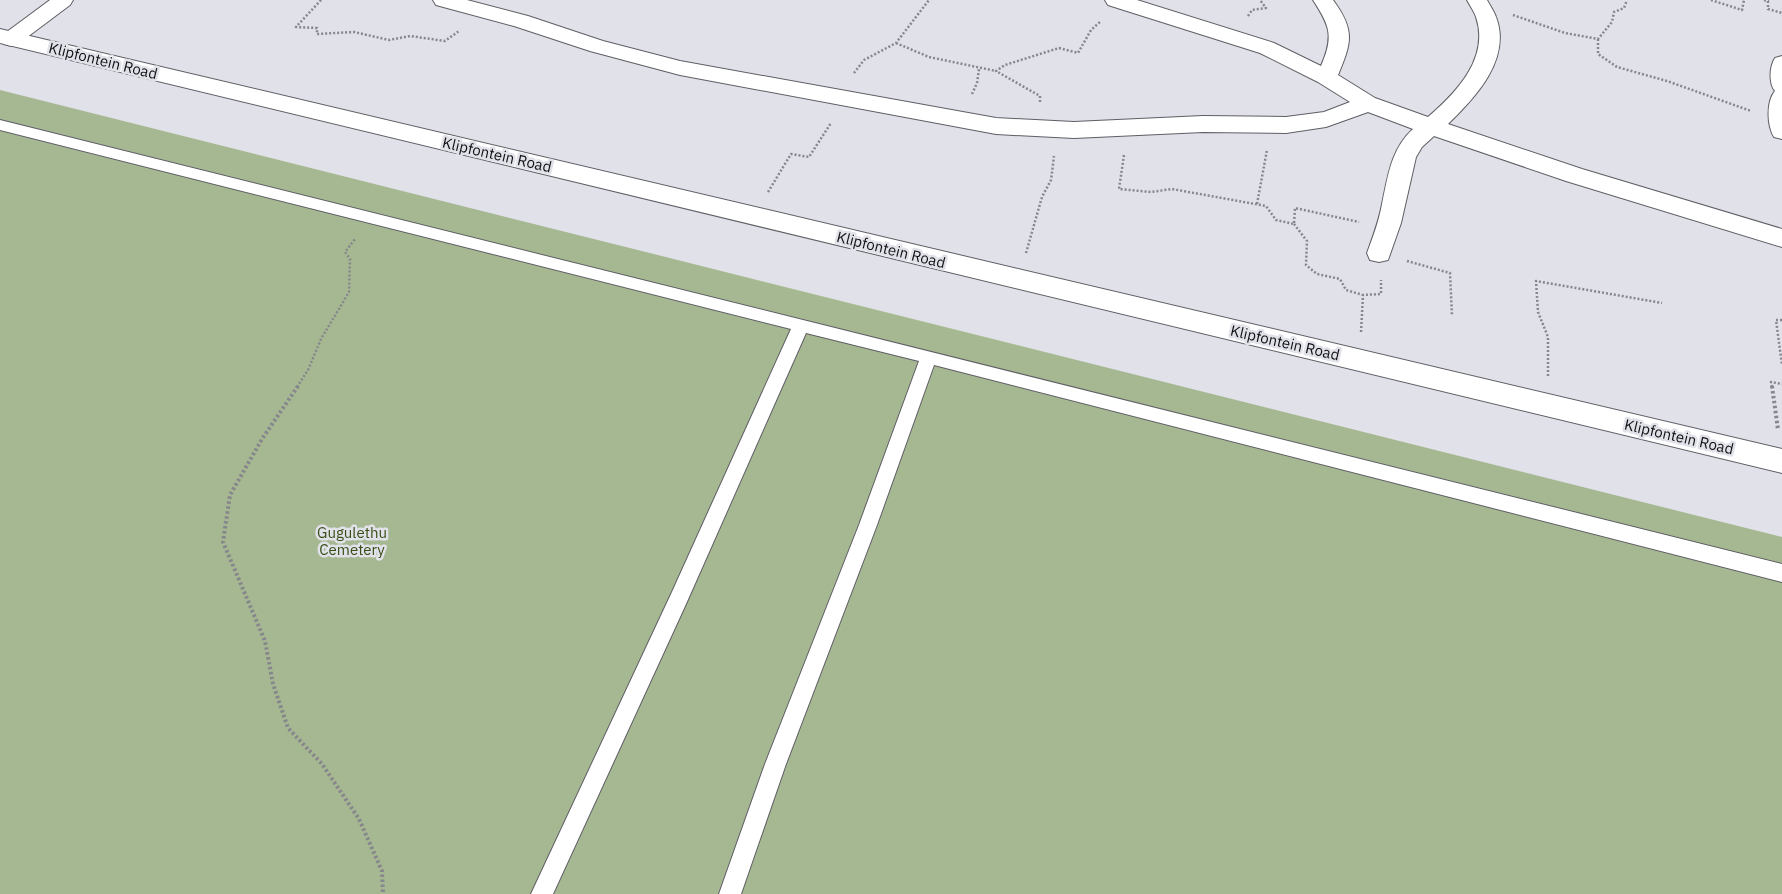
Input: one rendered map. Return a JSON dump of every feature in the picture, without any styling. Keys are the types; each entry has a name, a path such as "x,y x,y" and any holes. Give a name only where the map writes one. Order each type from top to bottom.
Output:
{"street":[{"path":"6,38 63,0"},
{"path":"443,0 486,11 597,46 680,68 948,119 1032,130 1126,129 1204,124 1275,126 1329,120 1350,113 1367,103"},
{"path":"1115,0 1267,48 1326,77 1367,103 1431,127 1574,174 1782,238"},
{"path":"1323,0 1341,36 1340,45 1326,77"},
{"path":"1379,253 1405,157 1417,138 1457,104 1480,72 1488,55 1491,38 1481,6"},
{"name":"Klipfontein Road","path":"6,38 1782,461"},
{"path":"1782,62 1782,86"},
{"path":"1781,126 1782,97"}],"lane":[{"path":"0,125 350,214 929,357 1782,573"},
{"path":"542,894 679,598 801,326"},
{"path":"730,894 747,841 803,689 859,547 929,357"}],"path":[{"path":"321,0 296,27 317,28 317,34 354,32 389,40 398,36 413,35 445,41 486,11"},
{"path":"766,195 790,154 809,157 835,115 836,98 864,60 896,43 929,0"},
{"path":"996,71 1005,65 1059,48 1078,52 1091,30 1104,18 1115,0"},
{"path":"1627,0 1624,8 1614,12 1612,22 1598,39 1598,54 1617,66 1666,81 1781,126"},
{"path":"1711,0 1742,10 1744,0"},
{"path":"1764,0 1768,1 1768,9 1782,13"},
{"path":"1481,6 1581,38 1598,39"},
{"path":"896,43 929,57 996,71 1040,96 1032,130"},
{"path":"1257,204 1263,168 1275,126"},
{"path":"1126,129 1124,133 1124,168 1119,189 1151,192 1172,189 1266,206 1276,220 1294,224 1307,241 1306,265 1317,274 1340,279 1346,290 1363,295 1381,294 1379,253 1450,273 1452,316"},
{"path":"1025,254 1042,197 1051,180 1058,130"},
{"path":"1294,224 1295,208 1386,229"},
{"path":"350,214 355,239 345,252 350,259 349,292 321,339 308,370 262,439 230,495 223,542 265,641 273,684 288,728 322,764 359,819 382,871 383,894"},
{"path":"1548,379 1548,337 1538,312 1536,281 1662,303"},
{"path":"1361,333 1363,295"},
{"path":"1782,320 1776,320 1782,365"},
{"path":"1779,434 1771,382 1782,384"}],"green space":[{"name":"Gugulethu Cemetery","path":"0,90 1782,537 1782,894 0,894"}]}
